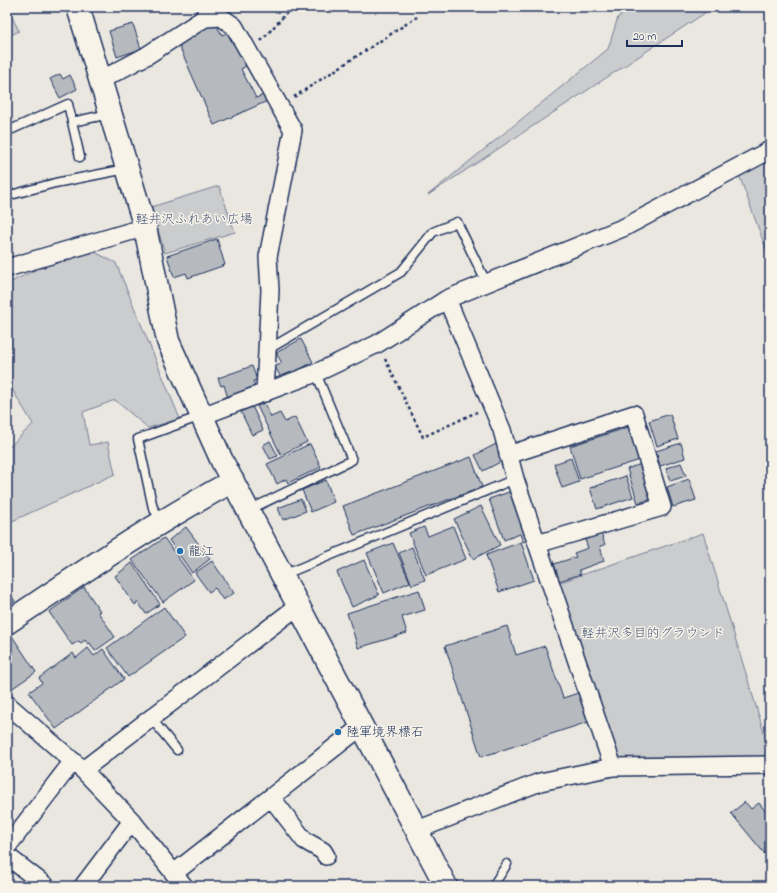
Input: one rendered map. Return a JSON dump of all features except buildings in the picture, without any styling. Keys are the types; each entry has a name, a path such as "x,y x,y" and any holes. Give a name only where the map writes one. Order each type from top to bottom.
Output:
{"street":[{"path":"78,7 99,81 145,227 168,341 233,481 284,575 298,606 446,886"},
{"path":"99,81 146,56 206,12 220,7"},
{"path":"206,12 220,17 234,26 293,130 268,257 270,290 265,394"},
{"path":"202,416 265,394 316,373 377,344 447,300 625,227 770,150"},
{"path":"7,268 132,231"},
{"path":"447,300 502,430 515,479 613,767"},
{"path":"508,455 634,414 662,507 537,544"},
{"path":"7,623 92,565 233,481"},
{"path":"7,847 78,766 151,718 298,606"},
{"path":"9,710 78,766 132,821 181,882 271,797 362,726"},
{"path":"417,830 540,782 613,767 770,764"},
{"path":"271,797 304,840 323,851 326,856"},
{"path":"83,886 132,821"},
{"path":"7,856 46,886"}],"lane":[{"path":"8,131 68,104 80,157"},
{"path":"72,122 110,114"},
{"path":"7,196 55,183 127,169"},
{"path":"267,350 401,272 433,232 457,222 487,284"},
{"path":"249,510 352,460 316,373"},
{"path":"162,522 153,508 138,440 202,416"},
{"path":"284,575 515,479"},
{"path":"151,718 176,750"},
{"path":"493,886 507,864"}],"path":[{"path":"250,53 292,7"},
{"path":"280,106 417,17"},
{"path":"377,344 423,437 492,406"}],"green space":[{"path":"7,7 19,31 7,37"},
{"path":"634,7 714,7 428,195 608,49 618,17"},
{"path":"770,156 770,260 739,175"},
{"name":"軽井沢ふれあい広場","path":"219,186 235,232 165,253 151,207"},
{"path":"83,246 116,263 180,419 148,428 115,400 83,412 89,445 108,442 115,474 8,523 7,449 33,424 7,381 7,284"},
{"name":"軽井沢多目的グラウンド","path":"703,533 770,752 770,757 619,764 555,584"}],"place":[{"name":"龍江","path":"180,551"},
{"name":"陸軍境界標石","path":"338,732"}]}
